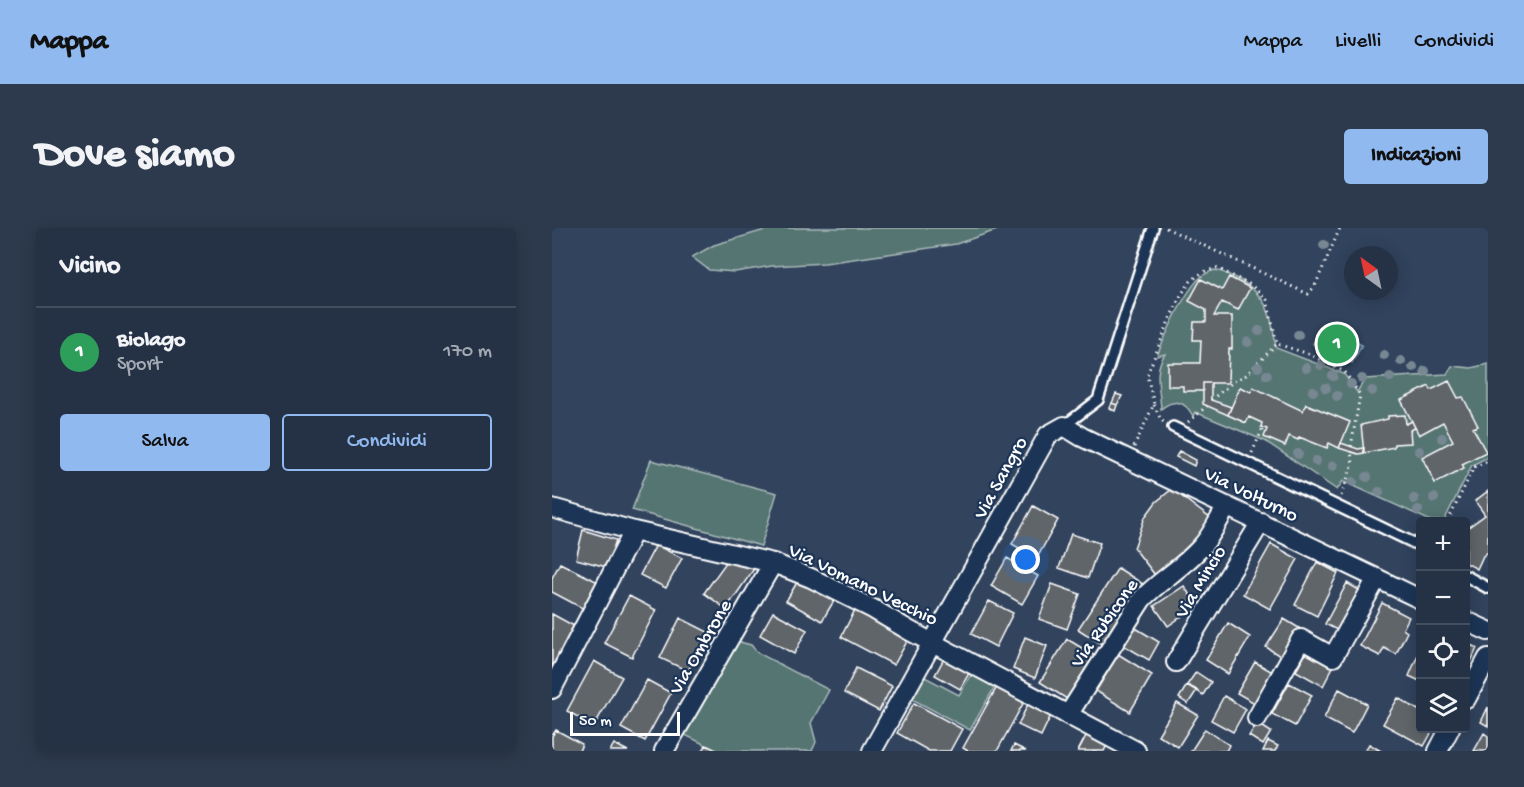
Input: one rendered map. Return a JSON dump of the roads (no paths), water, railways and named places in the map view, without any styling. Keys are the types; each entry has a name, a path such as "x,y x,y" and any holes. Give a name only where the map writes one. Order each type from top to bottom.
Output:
{"street":[{"name":"Via Volturno","path":"1064,426 1082,437 1416,597"},
{"name":"Via Sangro","path":"872,751 1048,435 1064,426"},
{"name":"Via Rubicone","path":"1068,715 1142,599 1155,586 1177,571 1203,546 1227,506"},
{"name":"Via Vomano Vecchio","path":"552,508 634,531 773,563 821,583 1136,751"},
{"name":"Via Mincio","path":"1176,662 1261,522"},
{"path":"552,689 634,531"},
{"name":"Via Ombrone","path":"664,751 773,563"},
{"path":"1257,718 1301,639 1333,657 1377,578"},
{"path":"1470,623 1488,631"},
{"path":"1470,692 1488,658"},
{"path":"1438,751 1448,733"}],"lane":[{"name":"Via Sangro","path":"1064,426 1098,400 1153,228"},
{"path":"1177,429 1416,544"},
{"path":"1470,578 1488,588"}],"water":[{"path":"1322,325 1362,345 1352,363 1313,344"}],"place":[{"name":"Biolago","path":"1337,344"}]}
